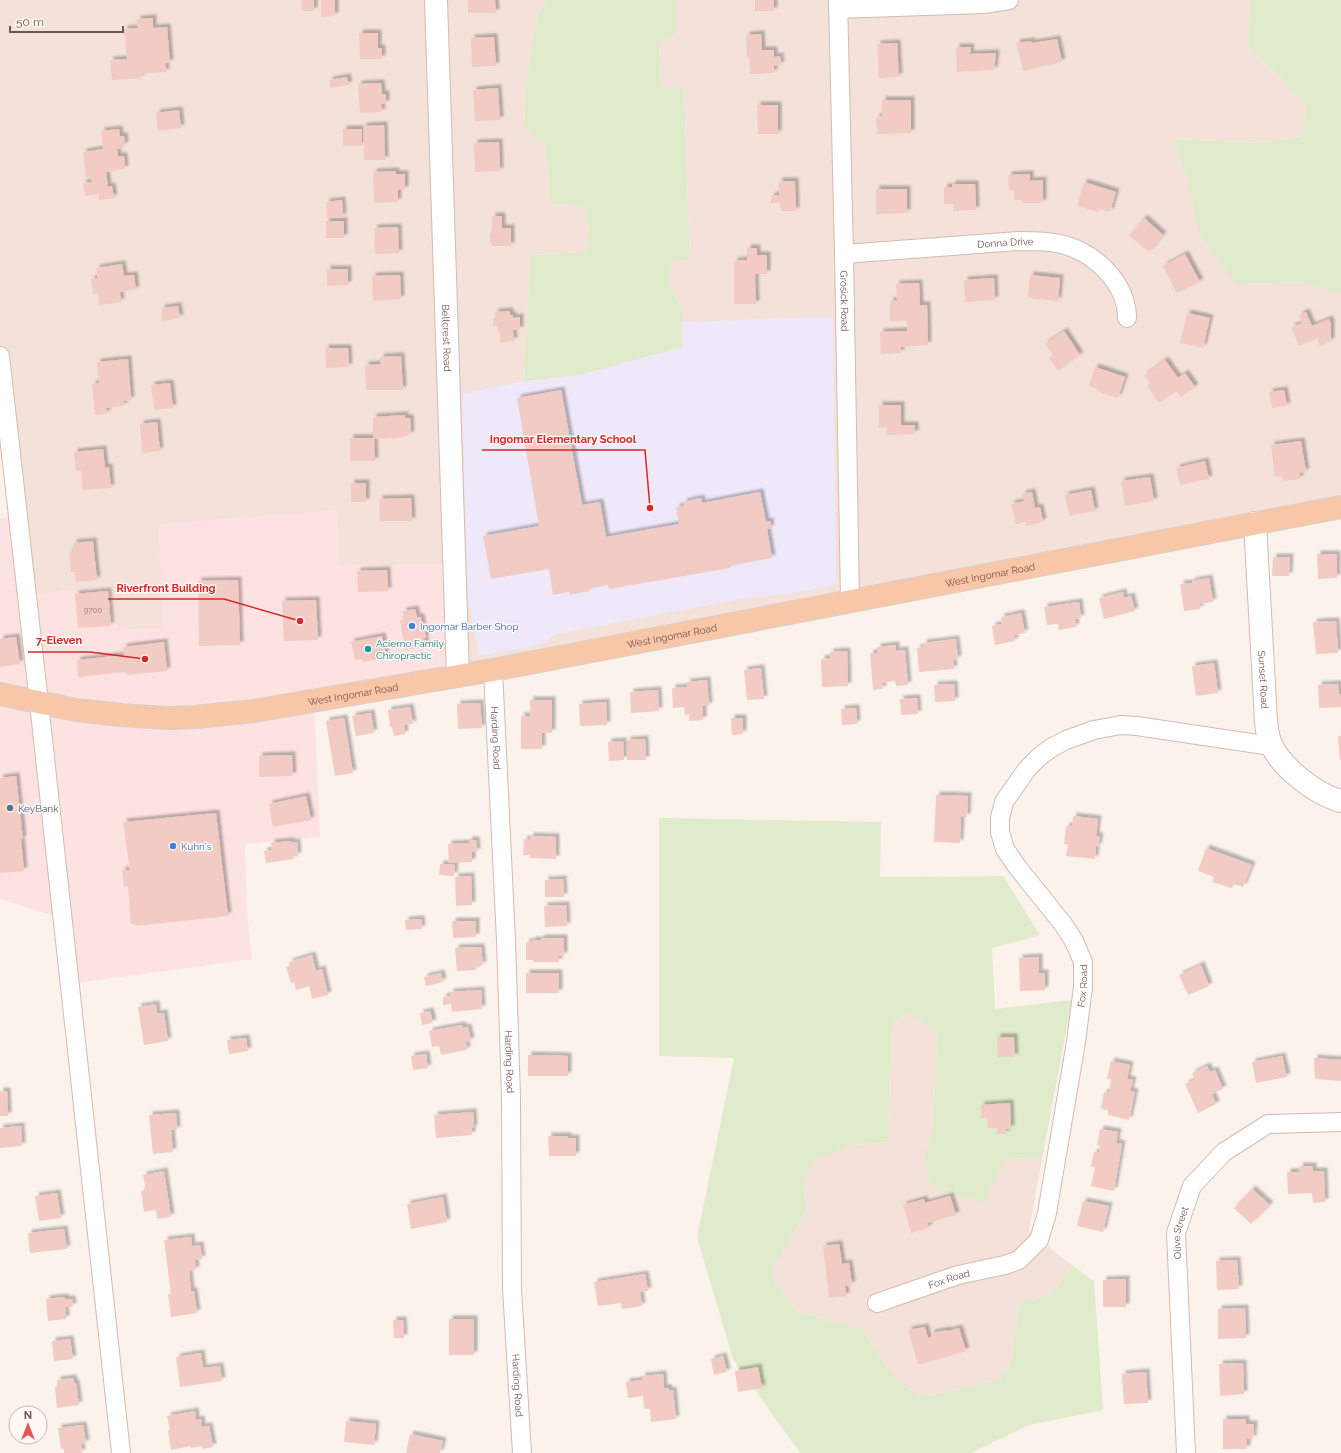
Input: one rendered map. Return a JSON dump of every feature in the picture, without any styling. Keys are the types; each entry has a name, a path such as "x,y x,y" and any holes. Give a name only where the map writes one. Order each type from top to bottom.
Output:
{"main road":[{"name":"West Ingomar Road","path":"0,694 39,703 102,714 146,717 195,717 254,711 493,670 1341,507"}],"street":[{"name":"Bellcrest Road","path":"436,0 458,676"},
{"path":"838,4 983,4 1009,0"},
{"name":"Grosick Road","path":"838,4 850,602"},
{"name":"Donna Drive","path":"844,254 1019,241 1045,241 1067,246 1087,254 1108,273 1122,293 1127,310 1127,318"},
{"path":"0,356 120,1453"},
{"name":"Sunset Road","path":"1255,523 1266,723 1272,746 1294,774 1323,794 1341,801"},
{"name":"Harding Road","path":"493,670 506,932 511,1097 512,1301 522,1453"},
{"name":"Fox Road","path":"877,1303 958,1275 1005,1265 1019,1260 1040,1240 1076,1042 1083,987 1083,962 1074,940 1063,924 1018,868 1005,849 1000,832 1000,818 1004,802 1015,785 1031,765 1051,748 1080,734 1121,725 1168,730 1272,746"},
{"name":"Olive Street","path":"1186,1453 1176,1232 1192,1186 1224,1152 1268,1124 1341,1122"}],"shaded area":[{"path":"0,0 426,0 444,564 339,566 336,510 163,629 117,630 112,587 27,595 0,356"},
{"path":"436,0 547,0 538,13 527,74 524,127 545,146 551,204 565,204 586,209 590,230 585,252 530,255 524,381 682,310 670,286 670,264 690,259 684,88 661,88 659,40 675,37 675,0 1250,0 1248,47 1285,82 1306,106 1302,136 1258,143 1173,139 1188,182 1236,284 1303,282 1341,294 1341,507 458,676"},
{"path":"833,317 836,585 789,594 745,598 553,635 545,644 479,656 469,604 467,579 462,394 524,381 578,375 682,347 682,322"},
{"path":"336,510 339,566 444,564 446,667 234,703 175,706 97,701 20,688 0,683 0,518 18,516 27,595 112,587 117,630 163,629 158,524"},
{"path":"0,694 88,712 314,701 320,837 245,844 247,912 252,959 70,984 63,919 0,899"},
{"path":"906,1013 923,1021 937,1034 933,1130 925,1151 1005,1158 1042,1159 1029,1231 1073,1266 1052,1294 1020,1303 1010,1367 999,1380 922,1397 900,1384 861,1329 796,1311 774,1280 774,1266 807,1210 804,1182 815,1158 852,1145 888,1142 891,1025"}],"green space":[{"path":"547,0 675,0 675,37 659,40 661,88 684,88 690,259 670,264 670,286 682,310 682,347 578,375 524,381 530,255 585,252 590,230 585,209 565,204 551,204 545,146 524,127 527,74 538,13"},
{"path":"1250,0 1341,0 1341,294 1303,282 1236,284 1199,232 1188,182 1173,139 1258,143 1302,136 1306,106 1285,82 1248,47"},
{"path":"659,818 881,822 880,877 1003,876 1040,935 992,948 995,1009 1072,1000 1042,1159 1005,1158 984,1202 944,1192 928,1179 925,1151 933,1130 937,1034 923,1021 906,1013 891,1025 888,1142 852,1145 815,1159 804,1182 807,1210 774,1266 774,1280 796,1311 861,1329 900,1384 922,1397 999,1380 1010,1367 1020,1303 1052,1294 1073,1266 1094,1281 1103,1410 1029,1425 971,1453 800,1453 733,1359 697,1237 734,1058 659,1056"}],"building":[{"path":"301,0 314,0 314,11 302,11"},
{"path":"321,0 335,0 335,16 321,17"},
{"path":"468,0 495,0 496,13 468,13"},
{"path":"755,0 774,0 774,11 755,11"},
{"path":"153,18 153,28 167,27 170,63 165,63 166,72 141,74 141,78 112,80 110,60 127,59 124,29 138,28 137,19"},
{"path":"359,33 378,33 378,48 382,48 382,59 360,59"},
{"path":"761,34 762,50 774,50 774,57 780,56 781,65 774,66 774,73 750,74 749,57 747,57 746,35"},
{"path":"494,37 496,66 472,67 471,38"},
{"path":"1057,39 1062,62 1023,71 1016,43 1031,41 1032,43"},
{"path":"897,43 899,77 879,78 877,44"},
{"path":"956,47 971,47 970,54 996,53 994,70 957,72"},
{"path":"347,77 349,85 331,88 329,80"},
{"path":"381,83 382,94 386,94 386,104 381,104 382,112 360,113 358,84"},
{"path":"498,88 500,120 475,121 473,90"},
{"path":"882,100 911,100 911,133 877,134 876,117 882,116"},
{"path":"757,105 778,105 778,134 758,134"},
{"path":"179,110 181,128 158,131 156,113"},
{"path":"384,125 385,160 364,160 363,126"},
{"path":"119,129 120,136 124,136 125,145 121,146 121,149 117,149 118,156 124,156 125,169 106,172 108,187 112,186 114,198 99,200 99,194 85,196 83,183 92,182 91,177 86,177 83,152 103,149 101,131"},
{"path":"343,129 362,129 362,146 343,146"},
{"path":"499,142 500,171 475,172 474,143"},
{"path":"396,171 396,174 405,174 405,190 398,190 398,202 374,203 373,172"},
{"path":"1030,174 1030,181 1043,180 1043,203 1022,203 1022,200 1014,200 1014,190 1009,190 1008,175"},
{"path":"779,181 795,181 796,211 781,211 780,203 771,203 771,196 779,195"},
{"path":"1084,182 1116,192 1110,212 1099,209 1098,212 1077,206"},
{"path":"952,184 975,184 976,210 953,211 953,204 944,204 944,187 952,187"},
{"path":"876,189 907,189 907,213 876,214"},
{"path":"342,200 343,217 327,218 326,202"},
{"path":"492,216 502,216 502,228 511,228 511,246 492,246 492,242 490,242 490,233 492,227"},
{"path":"1144,218 1163,235 1149,252 1129,236"},
{"path":"326,221 344,221 344,238 326,238"},
{"path":"398,227 399,253 375,254 374,228"},
{"path":"747,248 757,248 757,255 767,255 767,274 755,274 756,304 734,304 734,261 747,260"},
{"path":"1185,254 1200,282 1177,293 1163,266"},
{"path":"122,264 124,276 134,275 136,290 120,292 121,302 99,305 98,293 93,294 91,279 98,278 96,268"},
{"path":"327,269 348,269 348,285 327,286"},
{"path":"400,275 401,299 373,301 372,276"},
{"path":"1030,275 1060,278 1058,301 1028,298"},
{"path":"994,278 995,300 965,302 964,280"},
{"path":"919,283 920,305 927,305 928,345 901,347 901,353 881,354 880,332 907,331 907,321 890,321 890,301 897,300 896,284"},
{"path":"178,306 180,318 163,321 161,308"},
{"path":"510,311 510,315 513,315 513,318 520,317 520,330 513,330 514,341 500,342 500,332 498,332 497,326 493,326 493,318 495,318 495,312"},
{"path":"1306,312 1312,326 1329,319 1331,323 1331,341 1320,346 1317,338 1299,346 1291,327 1302,323 1299,315"},
{"path":"1187,313 1210,318 1203,348 1180,343"},
{"path":"1064,331 1080,355 1058,371 1049,358 1053,355 1045,344"},
{"path":"325,348 348,348 349,367 326,368"},
{"path":"401,356 403,390 366,390 365,365 381,364 380,357"},
{"path":"128,359 131,400 124,401 124,406 106,408 107,414 95,415 92,384 99,383 97,362"},
{"path":"1165,360 1178,378 1185,373 1195,387 1181,397 1176,391 1158,403 1147,385 1150,383 1144,376"},
{"path":"1095,367 1125,377 1118,398 1096,391 1097,389 1089,386"},
{"path":"170,383 173,408 154,410 151,385"},
{"path":"561,390 582,505 600,502 606,537 679,524 676,507 684,506 683,502 701,498 702,503 760,492 766,522 770,521 771,528 767,529 772,558 730,566 730,568 609,589 608,585 570,595 569,592 553,595 549,569 491,579 483,536 539,526 517,398"},
{"path":"1284,390 1287,406 1272,408 1269,392"},
{"path":"879,405 901,405 901,425 915,425 915,434 887,435 887,427 879,428"},
{"path":"405,415 405,418 410,418 411,435 405,435 405,437 374,439 375,461 350,461 350,438 373,438 373,417"},
{"path":"157,422 160,451 142,453 140,424"},
{"path":"1301,441 1306,472 1300,473 1300,479 1283,481 1282,476 1275,477 1271,445"},
{"path":"103,449 105,468 109,467 111,488 83,490 81,471 76,471 74,452"},
{"path":"1205,461 1209,479 1180,485 1176,468"},
{"path":"1150,477 1154,501 1125,506 1121,481"},
{"path":"351,483 366,483 366,502 351,502"},
{"path":"1091,490 1095,511 1069,516 1065,495"},
{"path":"1032,492 1035,508 1040,507 1043,522 1026,526 1025,522 1016,524 1011,504 1024,501 1022,494"},
{"path":"411,498 412,521 380,521 379,499"},
{"path":"93,541 97,580 76,582 75,572 71,572 69,552 74,552 73,543"},
{"path":"1317,554 1337,554 1337,578 1318,579"},
{"path":"1273,557 1290,557 1289,576 1272,576"},
{"path":"387,570 388,591 358,592 357,571"},
{"path":"1209,578 1213,602 1200,604 1200,609 1184,611 1180,584 1192,583 1192,581"},
{"path":"238,580 240,645 199,646 198,581"},
{"path":"108,591 111,626 78,628 75,594"},
{"path":"1123,592 1124,598 1131,596 1135,611 1104,619 1099,598"},
{"path":"316,600 318,640 284,641 282,601"},
{"path":"1079,602 1081,618 1075,619 1076,627 1059,630 1058,624 1047,625 1044,607"},
{"name":"Ingomar Barber Shop","path":"415,609 417,617 421,617 423,632 425,632 426,638 424,638 426,647 405,650 400,620 404,619 403,611"},
{"path":"1021,613 1025,633 1014,635 1015,641 995,645 992,626 1002,624 1001,617"},
{"path":"1336,621 1338,653 1316,654 1313,622"},
{"name":"Acierno Family Chiropractic","path":"382,636 386,655 377,657 378,659 363,662 362,659 355,660 351,642"},
{"path":"16,637 20,664 0,667 0,639"},
{"path":"956,639 958,659 953,660 954,669 919,672 917,648 923,647 923,643"},
{"path":"164,642 167,671 126,675 126,672 78,677 77,660 124,655 123,647"},
{"path":"896,645 896,651 905,650 908,685 896,686 895,681 882,683 883,689 873,690 870,653 877,653 877,647"},
{"path":"847,651 848,686 822,687 821,659 830,658 830,652"},
{"path":"1214,663 1218,693 1196,696 1192,666"},
{"path":"761,668 764,699 747,700 744,670"},
{"path":"707,680 709,706 703,706 703,720 689,721 689,714 685,715 684,707 673,708 672,688 687,687 687,682"},
{"path":"954,684 955,701 935,702 934,685"},
{"path":"1338,684 1339,694 1341,694 1341,707 1319,708 1318,685"},
{"path":"658,690 659,711 631,713 630,692"},
{"path":"917,698 918,714 901,715 900,699"},
{"path":"530,700 552,700 552,733 542,733 542,749 521,749 521,716 530,716"},
{"path":"606,702 607,725 580,726 579,704"},
{"path":"480,703 482,728 458,729 457,704"},
{"path":"410,707 413,724 404,725 405,734 394,736 392,727 390,727 388,710"},
{"path":"856,708 857,724 842,725 841,709"},
{"path":"371,713 374,733 356,736 352,716"},
{"path":"344,718 353,773 335,776 326,721"},
{"path":"731,718 743,718 743,734 732,735"},
{"path":"1338,736 1341,736 1341,760 1340,760"},
{"path":"645,739 646,760 627,760 627,740"},
{"path":"623,741 624,760 609,761 608,742"},
{"path":"292,755 293,776 259,777 259,756"},
{"name":"KeyBank","path":"16,776 23,839 21,839 24,871 0,873 0,778"},
{"path":"936,795 968,796 967,817 961,817 960,843 934,842"},
{"path":"306,796 311,820 273,827 269,804"},
{"name":"Kuhn's","path":"216,813 228,916 134,926 135,924 131,924 128,886 124,887 122,870 130,871 123,822"},
{"path":"1073,816 1098,819 1096,836 1100,836 1098,847 1096,846 1095,859 1066,856 1068,845 1064,844 1066,826 1072,826"},
{"path":"530,836 556,837 556,859 530,858 530,855 523,855 524,839 530,840"},
{"path":"469,840 476,840 477,852 472,852 472,862 449,863 448,844 469,843"},
{"path":"291,841 292,843 297,842 298,856 293,856 294,859 266,863 264,851 272,850 271,843"},
{"path":"1206,848 1252,865 1243,887 1234,884 1232,888 1212,882 1214,877 1198,871"},
{"path":"440,864 455,865 454,876 439,875"},
{"path":"471,876 472,905 456,906 455,877"},
{"path":"563,879 564,897 545,897 545,880"},
{"path":"566,905 567,926 545,927 544,906"},
{"path":"421,919 422,929 406,930 405,920"},
{"path":"452,921 476,921 476,937 453,938"},
{"path":"541,938 564,938 564,956 559,956 559,962 533,962 533,960 526,960 526,942 541,940"},
{"path":"481,947 483,965 475,966 476,970 457,971 455,948"},
{"path":"312,955 316,971 322,969 328,995 312,999 309,986 296,990 294,982 291,983 286,967 290,966 289,962"},
{"path":"1039,957 1039,973 1045,973 1045,990 1020,991 1019,958"},
{"path":"1201,965 1209,986 1188,995 1179,975"},
{"path":"441,973 443,982 426,986 424,977"},
{"path":"526,973 559,973 559,993 526,993"},
{"path":"481,990 482,1009 452,1012 451,1004 443,1005 443,997 450,996 450,992"},
{"path":"156,1004 157,1014 164,1013 168,1041 144,1045 138,1007"},
{"path":"430,1011 433,1023 422,1025 420,1013"},
{"path":"462,1025 463,1028 468,1027 471,1041 466,1042 467,1050 441,1055 439,1046 432,1047 429,1031"},
{"path":"997,1037 1014,1037 1015,1057 998,1057"},
{"path":"246,1038 248,1051 229,1054 227,1040"},
{"path":"426,1054 428,1068 413,1070 411,1056"},
{"path":"528,1055 568,1056 568,1076 528,1076"},
{"path":"1282,1056 1287,1077 1256,1083 1252,1062"},
{"path":"1314,1058 1341,1060 1341,1081 1315,1079"},
{"path":"1111,1061 1130,1065 1127,1079 1133,1080 1130,1091 1135,1092 1129,1120 1108,1115 1108,1110 1101,1109 1104,1092 1109,1093 1111,1079 1107,1079"},
{"path":"1207,1066 1210,1072 1215,1070 1223,1089 1212,1094 1216,1104 1198,1113 1185,1084 1195,1080 1192,1073"},
{"path":"0,1091 7,1091 8,1116 0,1116"},
{"path":"1010,1103 1011,1129 1006,1129 1006,1134 997,1134 997,1128 988,1128 987,1117 981,1118 981,1105"},
{"path":"473,1112 474,1128 472,1128 472,1135 436,1138 434,1115"},
{"path":"176,1113 177,1130 171,1130 173,1152 153,1154 149,1115"},
{"path":"21,1126 22,1146 0,1148 0,1128"},
{"path":"1100,1129 1118,1132 1116,1143 1122,1144 1114,1191 1091,1186 1095,1167 1091,1167 1094,1152 1099,1153 1100,1146 1097,1145"},
{"path":"548,1136 568,1136 568,1138 576,1138 576,1156 549,1156"},
{"path":"1299,1166 1313,1166 1313,1171 1324,1171 1325,1202 1313,1203 1312,1193 1288,1194 1287,1172 1300,1172"},
{"path":"164,1171 171,1217 157,1219 156,1210 144,1212 141,1191 146,1190 143,1175"},
{"path":"1252,1189 1270,1205 1251,1224 1234,1208"},
{"path":"57,1193 61,1218 39,1221 35,1196"},
{"path":"950,1196 956,1215 927,1223 929,1228 911,1233 903,1205 924,1199 925,1203"},
{"path":"443,1197 447,1222 411,1229 407,1204"},
{"path":"1083,1201 1109,1206 1103,1232 1077,1226"},
{"path":"64,1229 67,1249 30,1253 28,1233"},
{"path":"191,1237 192,1246 200,1245 202,1259 195,1260 196,1270 189,1271 191,1291 194,1291 197,1313 171,1317 168,1294 171,1294 164,1240"},
{"path":"839,1244 842,1264 849,1263 852,1285 845,1286 846,1296 829,1298 823,1246"},
{"path":"1237,1260 1239,1289 1217,1290 1216,1261"},
{"path":"645,1274 648,1291 640,1292 642,1306 622,1309 621,1303 598,1306 594,1282"},
{"path":"1126,1279 1126,1307 1103,1307 1103,1280"},
{"path":"65,1297 65,1299 72,1299 73,1307 65,1307 66,1319 48,1321 46,1299"},
{"path":"1245,1308 1246,1338 1218,1339 1218,1309"},
{"path":"449,1319 474,1319 474,1355 449,1355"},
{"path":"393,1320 403,1320 404,1338 394,1338"},
{"path":"925,1327 928,1338 931,1337 931,1333 959,1328 966,1351 918,1365 908,1330"},
{"path":"70,1339 73,1359 54,1361 52,1341"},
{"path":"201,1353 203,1368 220,1366 222,1381 180,1387 176,1357"},
{"path":"723,1356 727,1372 714,1375 711,1359"},
{"path":"1243,1363 1244,1394 1220,1396 1219,1364"},
{"path":"758,1367 762,1388 738,1392 735,1371"},
{"path":"1146,1372 1148,1403 1124,1404 1122,1374"},
{"path":"663,1374 664,1388 669,1388 669,1391 673,1390 676,1419 651,1422 650,1409 644,1409 643,1396 628,1398 626,1382 642,1380 642,1376"},
{"path":"73,1378 74,1383 76,1383 79,1405 57,1408 55,1387 57,1387 57,1380"},
{"path":"195,1411 196,1420 201,1419 202,1427 209,1426 213,1447 202,1449 202,1446 191,1448 191,1446 171,1450 168,1431 170,1430 167,1416"},
{"path":"1223,1419 1246,1419 1246,1424 1254,1424 1253,1439 1247,1439 1247,1449 1223,1449"},
{"path":"346,1421 376,1424 374,1445 344,1442"},
{"path":"83,1425 86,1443 81,1444 82,1453 64,1453 64,1449 61,1449 58,1428"},
{"path":"410,1434 443,1441 440,1453 406,1453"}],"place":[{"name":"Ingomar Elementary School","path":"650,508"},
{"name":"Riverfront Building","path":"300,621"},
{"name":"Ingomar Barber Shop","path":"412,626"},
{"name":"Acierno Family Chiropractic","path":"368,649"},
{"name":"7-Eleven","path":"145,659"},
{"name":"KeyBank","path":"10,808"},
{"name":"Kuhn's","path":"173,846"}]}
